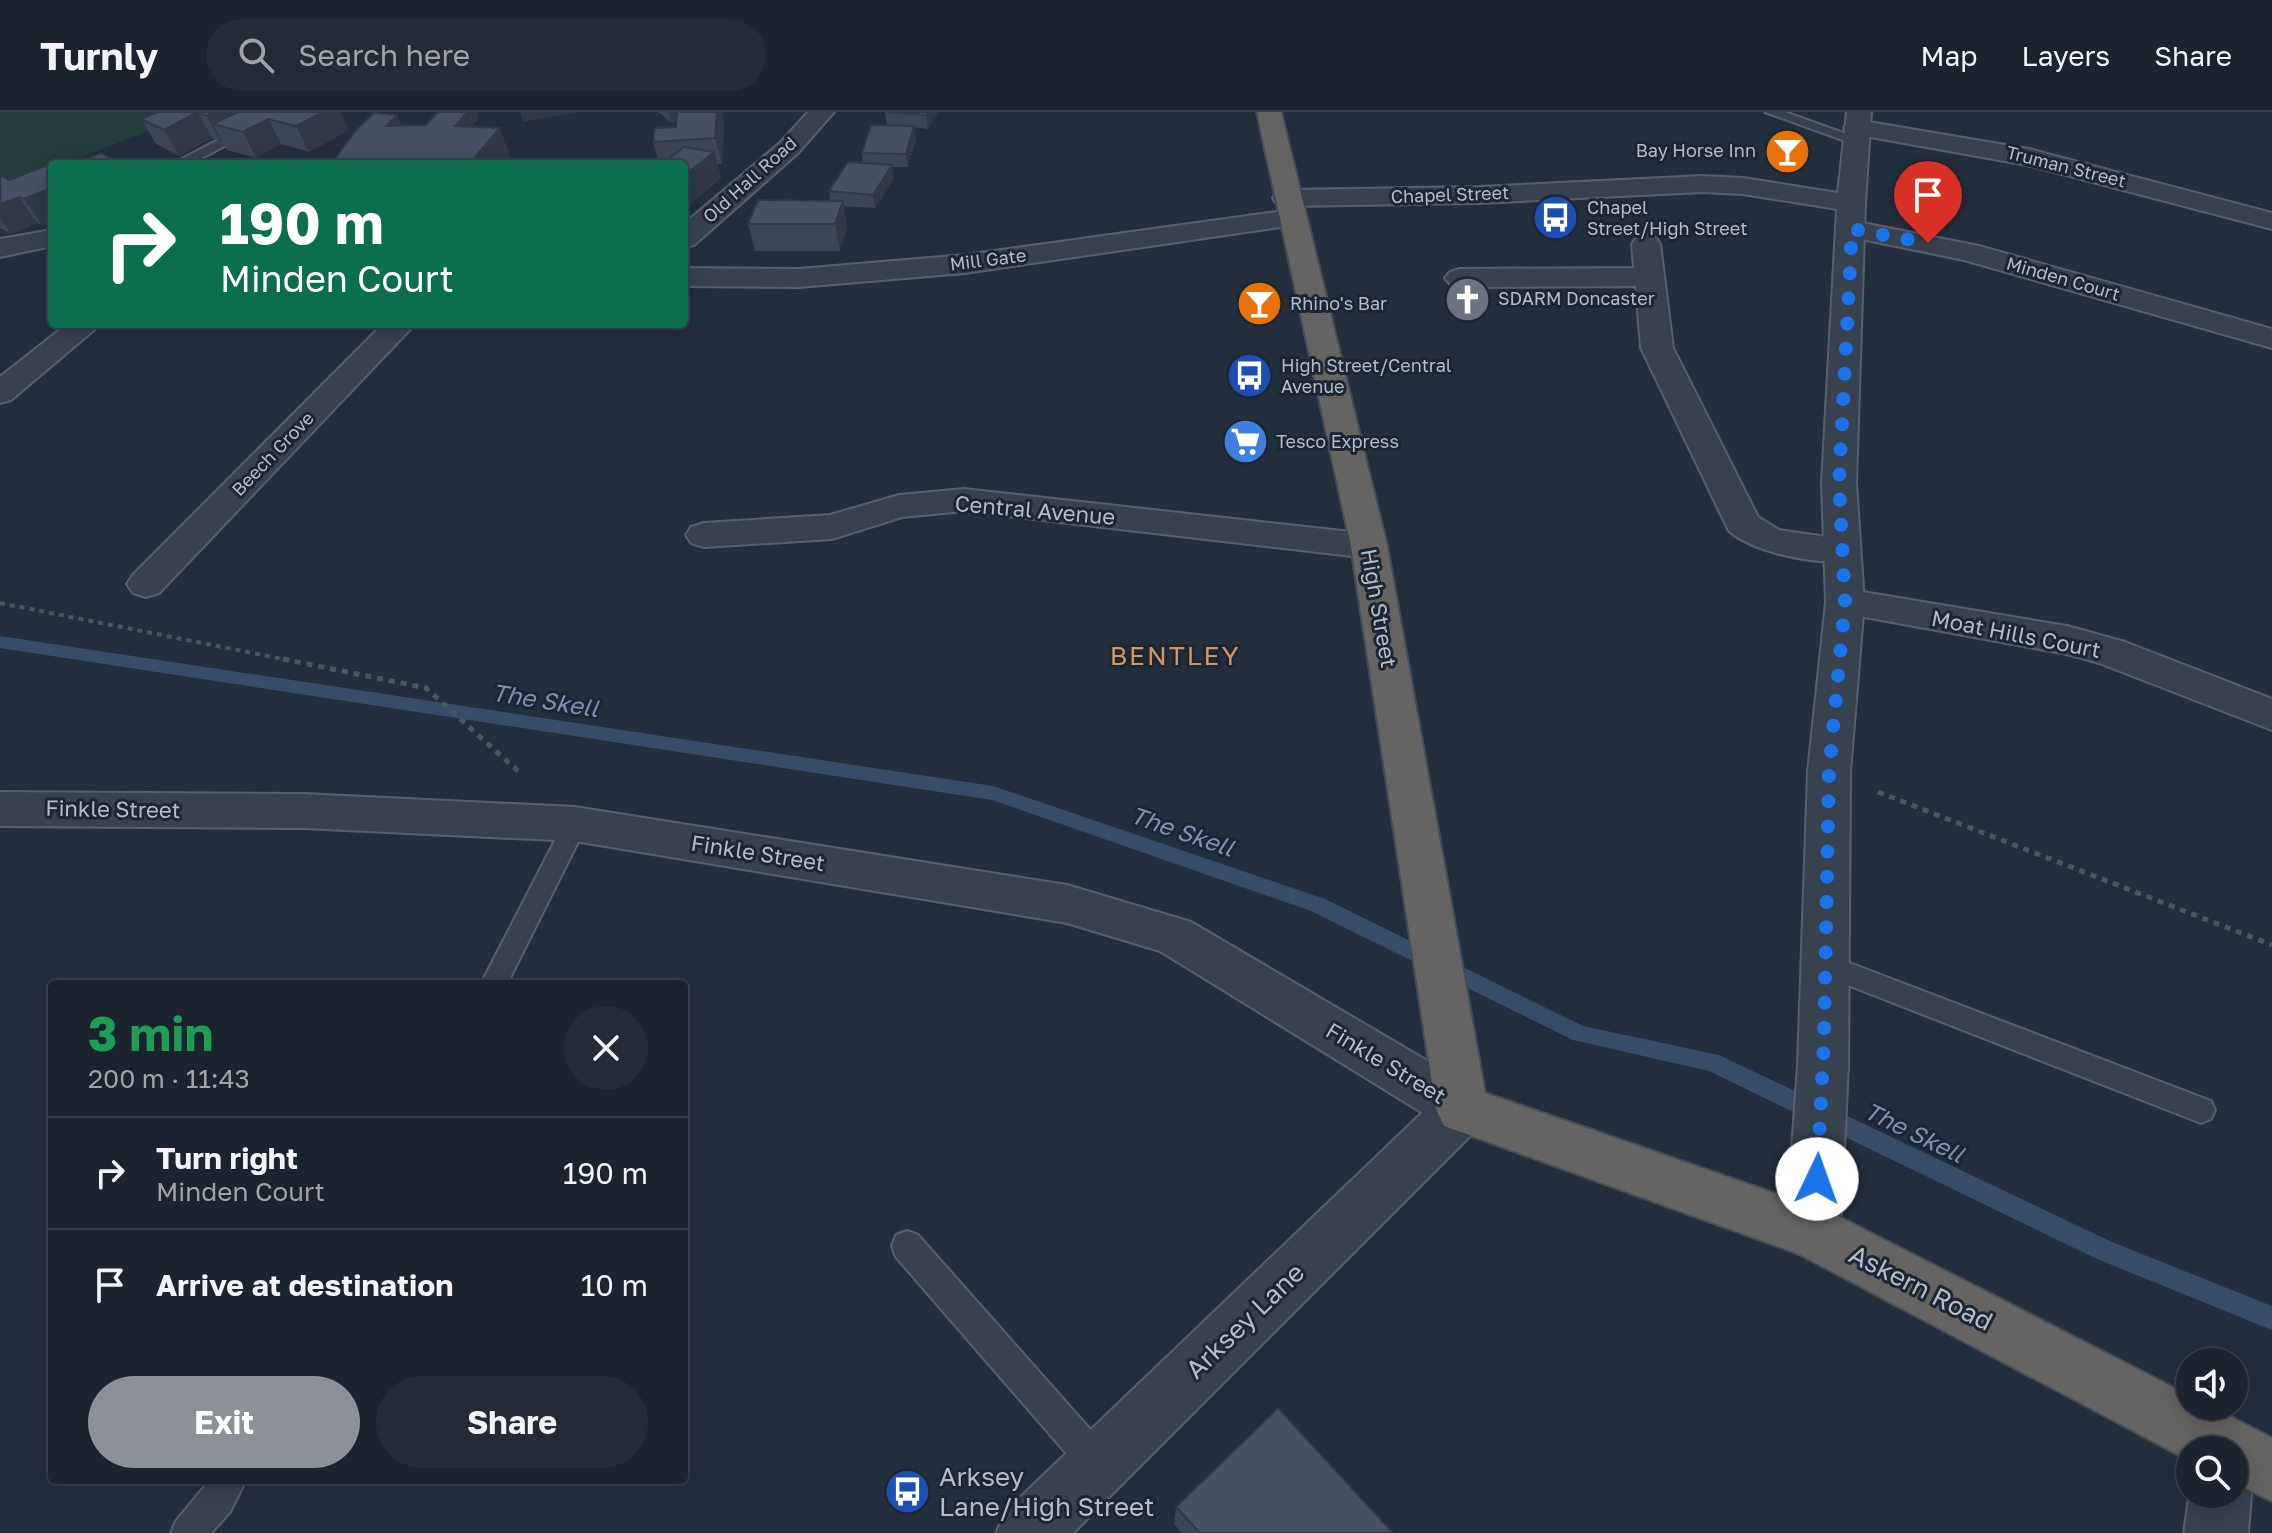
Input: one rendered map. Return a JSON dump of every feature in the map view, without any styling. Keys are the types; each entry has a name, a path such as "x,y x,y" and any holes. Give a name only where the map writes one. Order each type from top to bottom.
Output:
{"highway":[{"name":"High Street","path":"1269,112 1369,546 1462,1109"},
{"name":"Askern Road","path":"1462,1109 1813,1232 2191,1436"}],"street":[{"name":"Old Hall Road","path":"688,236 789,148 808,116"},
{"path":"1813,1232 1823,1066 1829,772 1845,602 1839,483 1857,127"},
{"name":"Truman Street","path":"1857,127 2029,157 2272,221"},
{"name":"Chapel Street","path":"1289,208 1703,184 1743,186 1852,216"},
{"name":"Mill Gate","path":"688,277 799,278 965,264 1289,208"},
{"name":"Minden Court","path":"1852,216 2272,339"},
{"path":"0,248 48,239"},
{"path":"1460,278 1647,261 1657,348 1728,488 1742,523 1755,534 1774,541 1841,550"},
{"path":"0,393 81,328"},
{"name":"Beech Grove","path":"146,584 396,328"},
{"name":"Central Avenue","path":"704,535 832,527 899,506 964,500 1369,546"},
{"name":"Moat Hills Court","path":"1845,602 2067,640 2111,652 2272,715"},
{"name":"Finkle Street","path":"0,809 304,811 575,824 1054,901 1174,936 1462,1109"},
{"name":"Arksey Lane","path":"1028,1533 1462,1109"},
{"path":"2216,1533 2223,1508"}],"lane":[{"path":"187,160 283,112"},
{"path":"1772,112 1857,127"},
{"path":"496,980 575,824"},
{"path":"1826,965 2201,1110"},
{"path":"907,1246 1098,1464"},
{"path":"188,1533 218,1500 227,1484"}],"path":[{"path":"0,603 426,688 575,824"},
{"path":"1829,772 2272,945"}],"green space":[{"path":"0,112 195,112 75,160 48,160 48,171 0,190"}],"building":[{"path":"158,112 198,112 164,130 141,119"},
{"path":"238,112 323,112 296,126 268,119 243,132 213,124"},
{"path":"438,112 468,112 455,126 500,128 472,160 334,160 357,129 374,113 397,115 386,126 426,125"},
{"path":"677,112 717,112 715,138 653,142 655,128 676,127"},
{"path":"887,112 928,112 926,115"},
{"path":"871,125 914,126 906,154 862,153"},
{"path":"684,147 714,152 688,173 688,160 667,160"},
{"path":"101,153 116,160 83,160"},
{"path":"848,162 892,165 873,195 829,191"},
{"path":"48,166 48,190 0,204 0,175 10,180"},
{"path":"758,200 843,201 835,224 748,224"},
{"path":"1278,1408 1393,1533 1200,1533 1176,1507"}],"waterway":[{"name":"The Skell","path":"0,642 993,793 1318,905 1580,1034 1712,1062 2105,1251 2272,1318"}],"place":[{"name":"Bay Horse Inn","path":"1787,151"},
{"name":"Chapel Street/High Street","path":"1556,218"},
{"name":"SDARM Doncaster","path":"1467,299"},
{"name":"Rhino's Bar","path":"1259,304"},
{"name":"High Street/Central Avenue","path":"1250,376"},
{"name":"Tesco Express","path":"1245,442"},
{"name":"Arksey Lane/High Street","path":"908,1492"}],"district":[{"name":"BENTLEY","path":"1175,656"}],"route":[{"path":"1817,1179 1824,1040 1829,772 1845,602 1839,483 1852,229 1928,243"}]}
